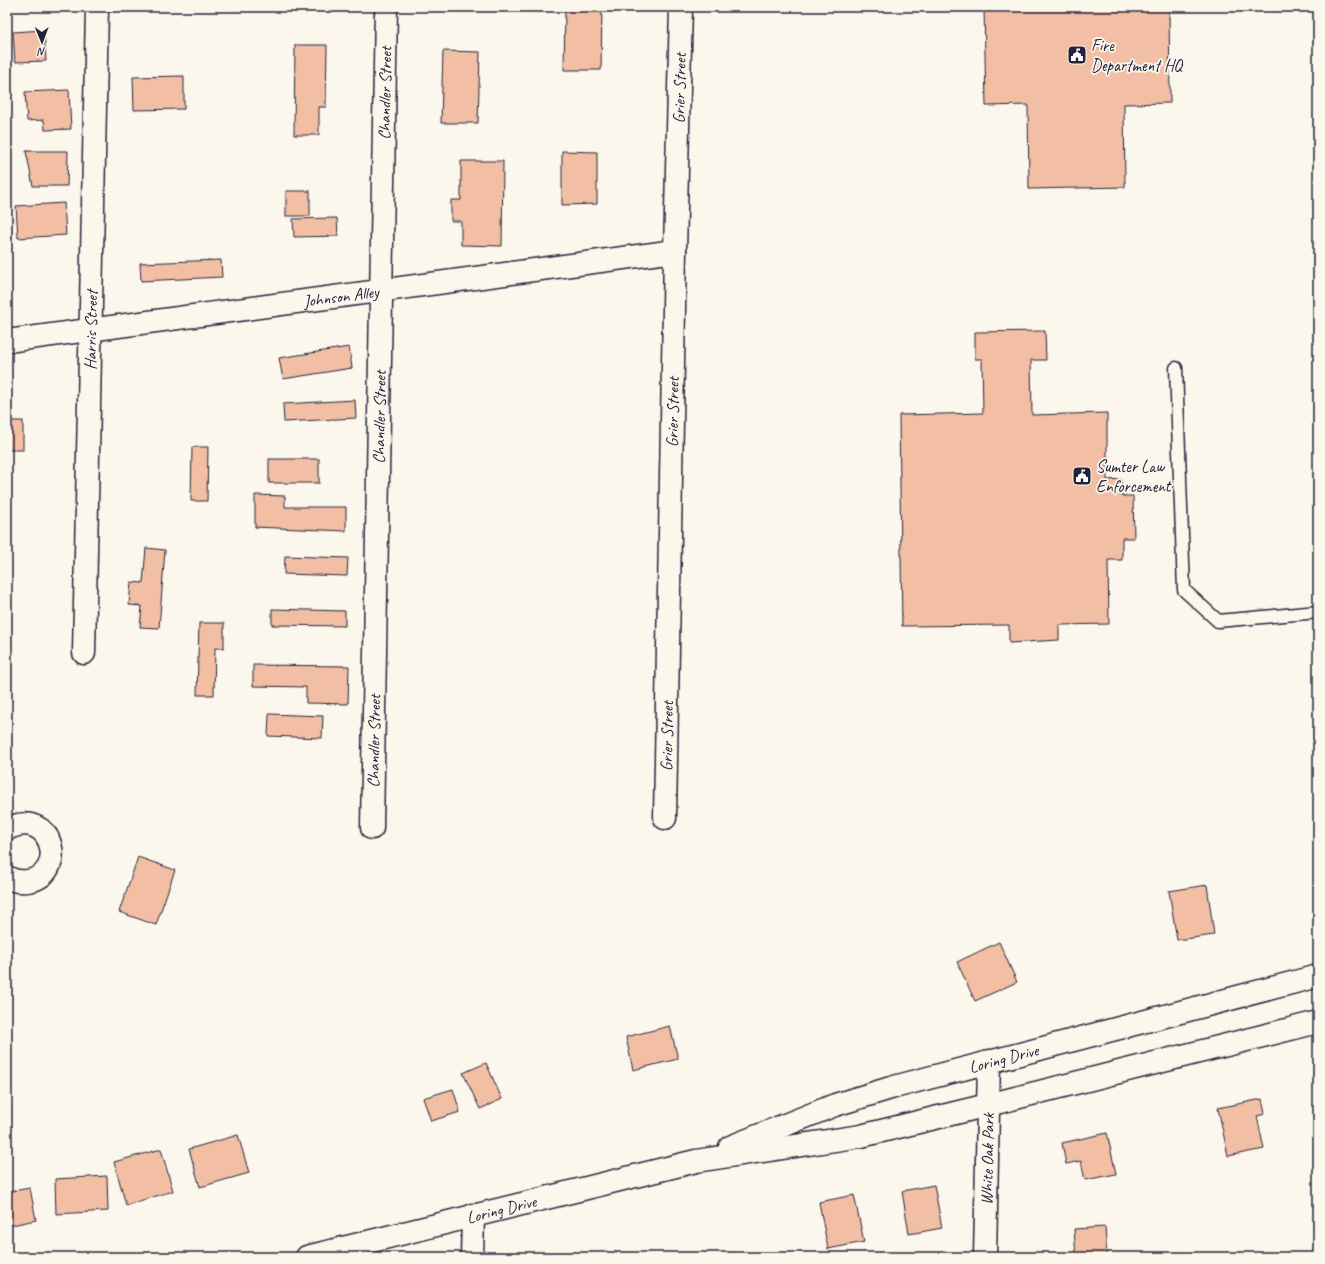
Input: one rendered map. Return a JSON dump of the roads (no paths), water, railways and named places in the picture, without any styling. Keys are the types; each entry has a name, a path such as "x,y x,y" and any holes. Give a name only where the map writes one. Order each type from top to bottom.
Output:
{"street":[{"name":"Harris Street","path":"84,653 97,7"},
{"name":"Chandler Street","path":"372,828 386,7"},
{"name":"Grier Street","path":"665,818 681,7"},
{"name":"Johnson Alley","path":"7,341 675,251"},
{"path":"7,829 16,825 28,824 37,827 46,836 51,847 51,860 47,869 32,881 22,882 12,880 7,876"},
{"name":"Loring Drive","path":"696,1161 835,1105 894,1087 1318,976"},
{"name":"Loring Drive","path":"307,1257 696,1161 861,1136 1318,1022"},
{"name":"White Oak Park","path":"985,1257 989,1061"},
{"path":"472,1257 473,1215"}],"lane":[{"path":"1176,368 1184,590 1218,621 1318,612"}],"place":[{"name":"Fire Department HQ","path":"1077,55"},
{"name":"Sumter Law Enforcement","path":"1082,476"}]}
